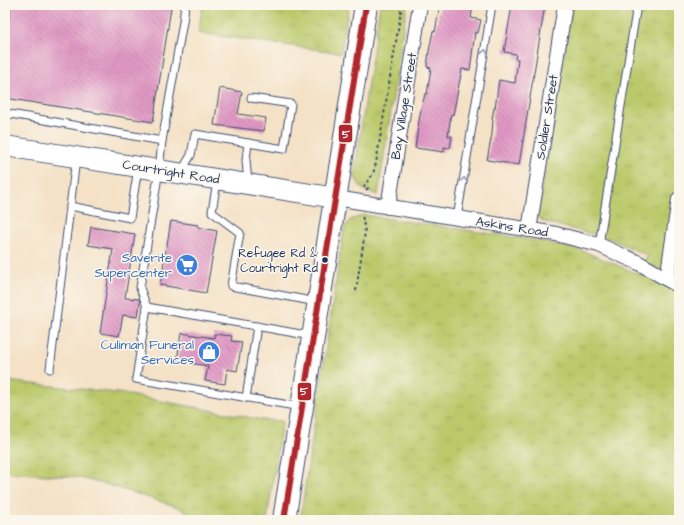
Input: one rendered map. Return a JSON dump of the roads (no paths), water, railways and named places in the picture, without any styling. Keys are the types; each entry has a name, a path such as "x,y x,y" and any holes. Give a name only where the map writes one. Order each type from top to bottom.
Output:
{"main road":[{"path":"284,520 366,5"}],"street":[{"name":"Bay Village Street","path":"388,208 420,5"},
{"name":"Soldier Street","path":"529,230 565,5"},
{"name":"Courtright Road","path":"5,146 336,198"},
{"name":"Askins Road","path":"336,198 388,208 556,234 599,245 639,263 679,286"},
{"path":"667,279 679,199"}],"lane":[{"path":"185,5 162,142 159,170 140,288 147,307 136,379 302,407"},
{"path":"458,218 492,5"},
{"path":"599,245 637,5"},
{"path":"180,173 191,155 195,134 284,149 291,104 251,98"},
{"path":"5,113 162,142"},
{"path":"248,143 246,160 248,184"},
{"path":"50,369 76,157"},
{"path":"70,206 130,218 138,166"},
{"path":"217,179 212,212 240,233 231,286 319,302"},
{"path":"147,307 314,336"},
{"path":"246,398 257,326"}],"place":[{"name":"Refugee Rd & Courtright Rd","path":"325,260"},
{"name":"Saverite Supercenter","path":"187,265"},
{"name":"Culiman Funeral Services","path":"209,352"}]}
